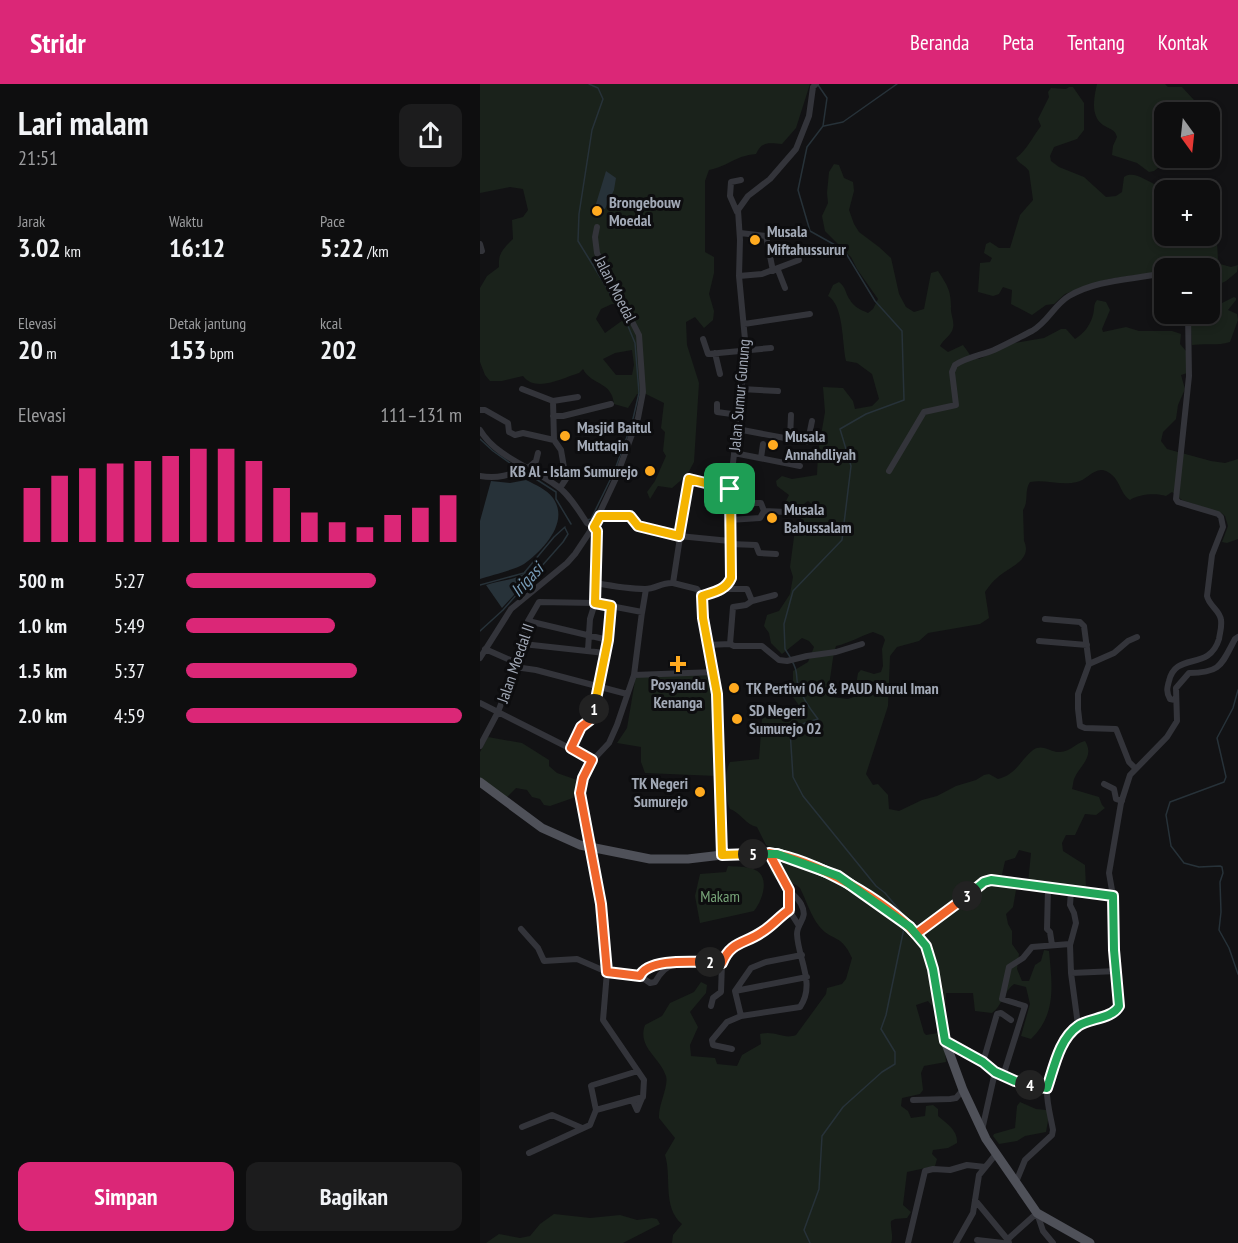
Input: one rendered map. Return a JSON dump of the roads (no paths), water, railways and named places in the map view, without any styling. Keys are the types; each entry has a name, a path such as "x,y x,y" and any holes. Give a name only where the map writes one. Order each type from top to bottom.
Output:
{"main road":[{"path":"480,782 542,828 561,838 591,848 650,859 688,859 769,853 838,876 896,915 926,946 933,969 945,1041 963,1090 982,1131 1037,1213 1090,1243"}],"street":[{"path":"738,215 739,208 748,196 770,179 796,149 809,116 815,86"},
{"name":"Jalan Sumur Gunung","path":"722,589 731,578 729,503 746,350 738,276 740,233 738,215 730,196 731,182 741,180"},
{"name":"Jalan Moedal","path":"597,227 595,237 597,253 639,335 643,392 639,418 597,522"},
{"path":"740,233 766,237 784,288"},
{"path":"480,244 482,250 480,251"},
{"path":"738,276 762,274 799,260"},
{"path":"889,471 924,412 956,405 952,372 955,365 994,350 1035,329 1049,319 1056,308 1069,296 1118,279 1154,275"},
{"path":"744,324 810,314"},
{"path":"1175,700 1170,699 1167,690 1172,670 1177,665 1206,658 1216,648 1222,624 1220,615 1208,602 1207,596 1212,555 1223,526 1221,517 1218,514 1178,502 1176,499 1188,396 1188,324"},
{"path":"703,339 707,354 771,348"},
{"path":"715,353 720,374"},
{"path":"522,389 552,401 578,397"},
{"path":"741,389 778,391"},
{"path":"552,401 554,440 561,450 566,479 560,488"},
{"path":"553,416 563,416 611,404"},
{"path":"717,404 717,412 739,415"},
{"path":"480,410 485,410 508,423 509,432 515,435 523,433 554,440"},
{"path":"790,439 791,415"},
{"path":"737,429 808,441 812,420"},
{"path":"480,430 487,440 527,469 560,488 585,520 597,522 630,516 638,526 679,536 756,545 759,554 776,554"},
{"path":"760,458 763,444"},
{"path":"480,476 507,477 527,469 536,461 538,453"},
{"path":"734,453 800,466"},
{"path":"672,583 689,479 730,489"},
{"path":"729,503 761,503 764,511"},
{"path":"764,511 786,512"},
{"path":"729,520 760,518 764,511"},
{"path":"588,650 590,619 595,603 597,522"},
{"path":"480,658 511,609 575,554 597,522"},
{"path":"596,583 646,589 658,587 664,582 697,589 702,596 707,645 715,672 717,694 722,855"},
{"path":"596,1110 642,1098 645,1083 603,1020 607,972 601,904 580,793 583,778 592,760 609,743 634,675 646,589"},
{"path":"702,596 722,589 747,590 752,601"},
{"path":"730,644 734,607 775,595"},
{"name":"Jalan Moedal II","path":"480,746 498,712 523,644 528,621 540,601 595,603"},
{"path":"595,603 642,613"},
{"path":"571,748 581,727 590,720 608,640 611,606"},
{"path":"1045,618 1080,622 1084,626 1089,664 1078,694 1080,726 1116,729 1129,762 1135,768"},
{"path":"528,621 608,640"},
{"path":"1089,664 1114,653 1128,641 1137,637"},
{"path":"1016,1182 1025,1160 1052,1135 1047,1088 1058,1054 1068,1036 1078,1025 1116,1011 1119,1006 1113,896 1109,873 1122,801 1130,775 1167,737 1177,721 1176,688 1189,673 1198,675 1219,667 1238,638"},
{"path":"1039,641 1086,645"},
{"path":"523,644 605,653"},
{"path":"707,645 762,646 779,660 787,662 862,644"},
{"path":"485,649 516,665 627,694"},
{"path":"634,675 715,672"},
{"path":"480,703 592,760"},
{"path":"1104,784 1114,789 1116,800 1122,801"},
{"path":"732,1050 713,1045 712,1040 727,1022 741,1016 800,1007 806,995 807,977 797,933 803,922 804,911 801,903 789,890 769,853"},
{"path":"913,930 988,881 1113,896"},
{"path":"1048,888 1047,929 1050,932 1052,945"},
{"path":"789,890 789,910 799,926"},
{"path":"1071,891 1070,908 1074,913 1076,923 1070,944 1071,973 1078,1025"},
{"path":"711,1006 713,998 722,992 722,963 726,951 763,932 789,910"},
{"path":"521,929 546,961 577,959 607,972 640,976 647,982 655,982 663,969 673,963"},
{"path":"1004,1076 1025,1006 1002,999 1009,967 1023,958 1032,947 1070,944"},
{"path":"741,1016 735,991 751,968 766,962 802,955"},
{"path":"640,976 647,968 673,963 722,963"},
{"path":"1071,973 1117,971"},
{"path":"735,991 807,977"},
{"path":"983,1062 997,1014 1005,1014 1011,1020"},
{"path":"945,1041 983,1062 995,1072 1015,1081 1047,1088"},
{"path":"529,1153 592,1123 596,1110 591,1086 593,1084 638,1071"},
{"path":"982,1131 995,1072"},
{"path":"913,1100 956,1098 963,1090"},
{"path":"522,1126 552,1115 582,1128"},
{"path":"956,1243 973,1213 979,1175 996,1154"},
{"path":"908,1243 925,1172 950,1170 967,1165 985,1167"},
{"path":"975,1200 1007,1242"},
{"path":"977,1240 1007,1242 1037,1213 1043,1231 1053,1243"}],"water":[{"path":"606,171 616,178 614,190 605,209 595,207"},
{"path":"526,480 553,498 558,516 552,535 524,564 480,579 480,521 491,481 510,483"},
{"path":"529,569 534,573 502,608 486,585 515,578"}],"waterway":[{"path":"587,520 591,519 614,472 632,423 639,393 635,343 623,314 578,241 579,214 592,130 603,99 598,88 589,84"},
{"path":"824,126 843,122 897,84"},
{"path":"790,657 785,649 784,624 793,591 842,540 851,466 840,429 866,414 904,400 902,331 875,301 844,250 810,231 798,190 807,147 823,126 827,98 818,85"},
{"path":"480,439 517,468"},
{"path":"525,472 556,492 556,499 571,524"},
{"path":"480,585 524,573 565,527"},
{"name":"Irigasi","path":"480,631 503,610 563,542 568,534 565,528"},
{"path":"792,661 806,703 818,719 790,730 793,777 803,796 876,886 906,918"},
{"path":"1238,690 1233,708 1217,738 1226,777 1224,782 1170,802 1166,815 1171,846 1184,863 1199,867 1222,867 1219,930 1229,948 1238,974"},
{"path":"810,1243 804,1230 819,1189 822,1136 843,1107 882,1072 895,1064 895,1052 881,1029 904,928"}],"place":[{"name":"Brongebouw Moedal","path":"597,211"},
{"name":"Musala Miftahussurur","path":"755,240"},
{"name":"Masjid Baitul Muttaqin","path":"565,436"},
{"name":"Musala Annahdliyah","path":"773,445"},
{"name":"KB Al - Islam Sumurejo","path":"650,471"},
{"name":"Musala Babussalam","path":"772,518"},
{"name":"Posyandu Kenanga","path":"678,664"},
{"name":"TK Pertiwi 06 & PAUD Nurul Iman","path":"734,688"},
{"name":"SD Negeri Sumurejo 02","path":"737,719"},
{"name":"TK Negeri Sumurejo","path":"700,792"}],"park label":[{"name":"Makam","path":"720,896"}]}
